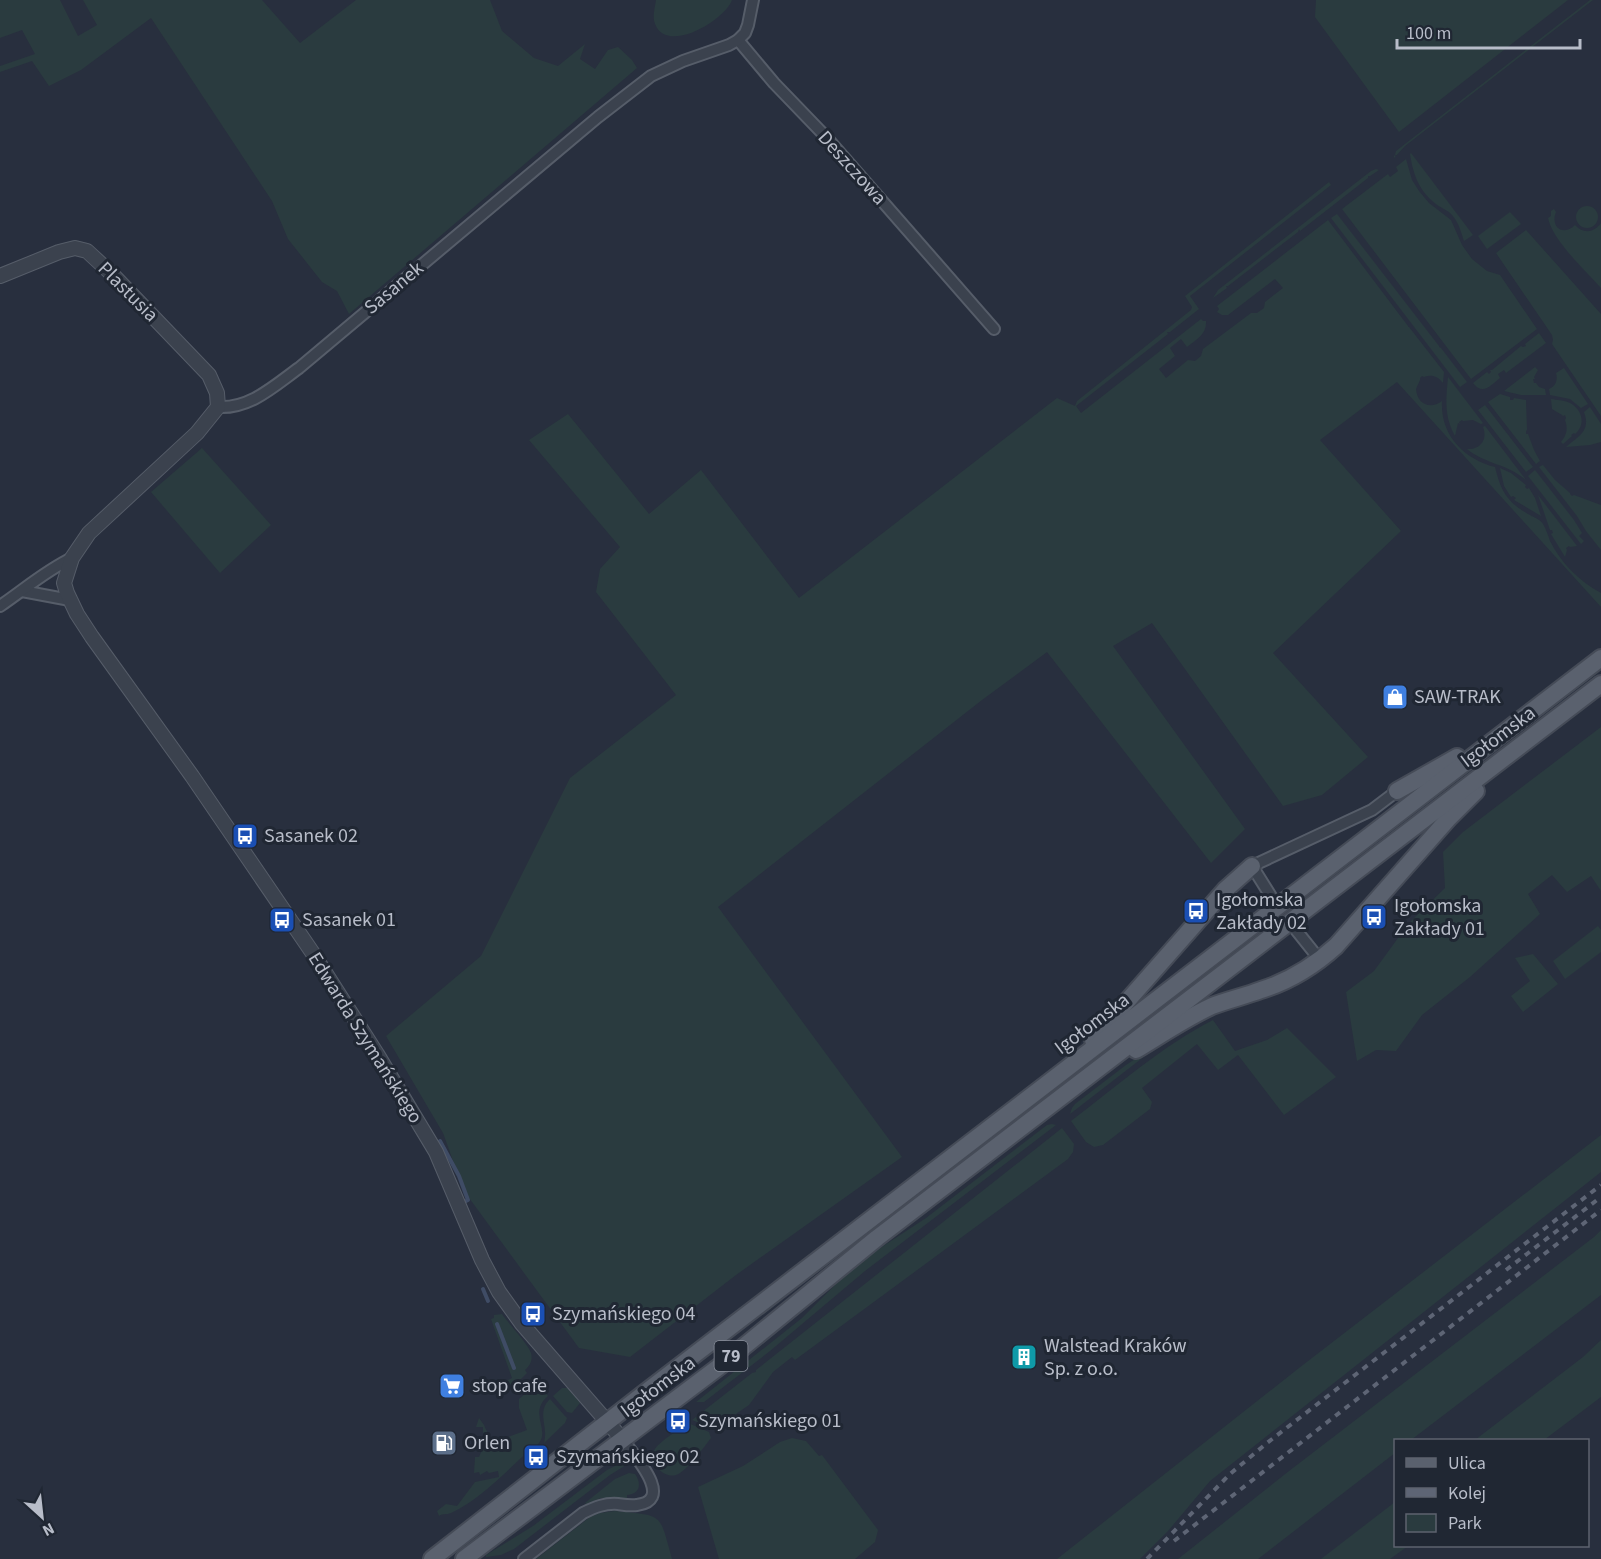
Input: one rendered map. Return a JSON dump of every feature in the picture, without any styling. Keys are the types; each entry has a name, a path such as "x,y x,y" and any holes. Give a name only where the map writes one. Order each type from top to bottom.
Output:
{"main road":[{"name":"Igołomska","path":"432,1559 1601,658"},
{"name":"Igołomska","path":"464,1559 737,1352 877,1238 1601,684"},
{"path":"1396,791 1530,713"},
{"path":"1071,1089 1202,1012 1223,1002 1276,985 1320,960 1336,946 1457,810 1544,728"},
{"path":"1059,1076 1225,890 1252,866"}],"street":[{"path":"738,40 745,33 748,25 753,0"},
{"name":"Deszczowa","path":"738,40 994,329"},
{"name":"Sasanek","path":"218,407 227,408 256,399 299,368 598,117 651,76 683,60 738,40"},
{"name":"Plastusia","path":"0,276 59,252 75,248 87,251 209,375 217,393 218,407"},
{"path":"0,606 46,572 72,558 88,533 196,433 218,407"},
{"name":"Edwarda Szymańskiego","path":"72,558 64,583 77,614 192,776 312,952 377,1054 436,1152 478,1252 499,1292 522,1324 607,1422"},
{"path":"22,591 70,600"},
{"path":"1272,898 1252,866 1372,810 1396,791"},
{"path":"1296,930 1320,960"},
{"name":"Igołomska","path":"607,1422 622,1440"},
{"path":"524,1559 583,1513 606,1504 644,1504 651,1498 653,1492 646,1472 622,1440"}],"green space":[{"path":"0,0 60,0 78,36 97,25 83,0 262,0 300,43 356,0 490,0 502,31 534,58 558,66 585,44 580,59 595,69 608,50 618,47 637,68 349,314 337,291 322,282 288,239 272,201 151,18 81,70 49,86 32,61 0,72 0,66 35,54 22,30 0,38"},
{"path":"656,0 732,0 719,17 708,25 683,35 671,36 661,33 655,24"},
{"path":"1316,0 1568,0 1399,132 1315,17"},
{"path":"1590,0 1593,0 1405,146 1395,155 1396,151"},
{"path":"1411,153 1473,235 1464,241 1452,215 1425,194 1415,175"},
{"path":"1406,159 1412,180 1419,191 1429,203 1451,220 1462,245 1472,259 1487,271 1500,275 1537,329 1471,379 1342,209 1388,174 1390,177 1398,171 1396,167"},
{"path":"1376,169 1379,170 1368,176 1300,231 1299,229 1213,298 1218,290"},
{"path":"1329,182 1331,185 1190,296 1199,309 1076,406 1081,413 1201,319 1206,321 1206,326 1201,336 1187,347 1181,339 1170,348 1175,356 1159,369 1166,378 1188,360 1195,361 1201,356 1203,349 1251,313 1257,313 1264,308 1265,302 1283,288 1275,279 1228,315 1217,312 1219,309 1217,306 1328,220 1444,372 1443,383 1434,376 1420,378 1416,389 1419,398 1429,405 1442,401 1445,425 1456,444 1473,458 1495,467 1502,489 1509,500 1542,522 1554,549 1565,564 1585,583 1601,593 1601,607 1397,382 1320,440 1401,531 1273,653 1368,757 1322,795 1283,806 1152,623 1113,646 1245,829 1211,863 1047,652 982,700 718,907 902,1157 736,1275 630,1357 579,1348 464,1191 443,1133 386,1036 481,956 570,778 676,695 596,592 600,569 620,547 529,440 568,414 649,514 701,470 799,598 1057,398 1075,406 1077,401 1191,310 1192,307 1185,296"},
{"path":"1587,206 1595,209 1598,217 1595,225 1587,228 1579,225 1576,217 1579,209"},
{"path":"1554,209 1556,226 1562,230 1570,229 1575,225 1581,230 1588,231 1595,229 1601,223 1601,288 1570,255 1556,236 1548,218"},
{"path":"1510,212 1521,224 1487,249 1478,236"},
{"path":"1337,214 1467,382 1460,387 1331,218"},
{"path":"1526,230 1601,314 1601,416 1552,344 1552,335 1496,253"},
{"path":"1539,333 1546,343 1506,373 1504,370 1498,374 1500,378 1490,386 1480,389 1473,383 1487,372 1489,374 1490,370 1521,346 1526,346 1525,344"},
{"path":"1535,367 1538,370 1533,379 1534,383 1545,389 1546,395 1521,395 1504,391"},
{"path":"1564,368 1588,404 1581,408 1570,399 1550,395 1549,389 1556,382 1556,373"},
{"path":"1448,377 1483,423 1462,420 1460,424 1458,423 1455,436 1447,414"},
{"path":"1500,394 1510,397 1510,400 1514,398 1526,400 1526,434 1540,461 1536,464 1488,402"},
{"path":"1551,399 1575,406 1582,418 1578,431 1563,444 1561,442 1565,437 1566,418 1565,415 1552,409"},
{"path":"1485,405 1533,467 1526,472 1478,410"},
{"path":"1590,407 1601,424 1601,442 1566,447 1585,429 1584,412"},
{"path":"1485,426 1526,480 1467,449 1476,448 1482,443"},
{"path":"202,448 271,525 220,573 151,492"},
{"path":"1543,465 1572,496 1601,505 1601,550 1539,467"},
{"path":"1500,468 1511,473 1526,485 1527,489 1529,488 1541,516 1514,500 1516,498 1513,496 1511,497 1504,486"},
{"path":"1535,470 1574,520 1582,533 1579,536 1584,541 1581,544 1528,476"},
{"path":"1538,495 1577,546 1566,548 1565,557 1551,534 1552,530 1550,530"},
{"path":"1601,727 1601,891 1591,876 1567,892 1552,875 1528,894 1540,914 1470,977 1422,1015 1396,1051 1376,1050 1357,1061 1346,992 1374,971 1409,923 1445,888 1443,852 1463,832"},
{"path":"1598,926 1601,930 1601,952 1565,979 1553,961"},
{"path":"1533,954 1558,984 1523,1012 1511,996 1530,981 1515,958"},
{"path":"1213,1020 1235,1051 1267,1040 1287,1028 1336,1077 1284,1115 1238,1055 1218,1070 1197,1044 1142,1088 1152,1102 1150,1109 1103,1145 1094,1147 1086,1142 1071,1121 1158,1054"},
{"path":"1152,1048 1150,1052 1070,1114 1075,1104"},
{"path":"1047,1125 1056,1125 865,1271 770,1351 704,1402 696,1402 802,1318 844,1276 868,1256 926,1218"},
{"path":"1062,1128 1074,1144 1073,1152 1068,1159 795,1360 792,1357 773,1372 749,1405 712,1428 692,1420 756,1372"},
{"path":"1601,1135 1601,1172 1210,1481 1168,1531 1140,1559 1057,1559 1299,1368"},
{"path":"1601,1230 1601,1295 1412,1439 1394,1439 1394,1454 1258,1559 1178,1559 1289,1471"},
{"path":"502,1314 526,1344 532,1356 531,1363 525,1370 527,1373 519,1381 506,1387 504,1382 512,1378 491,1319 494,1315"},
{"path":"1601,1340 1601,1397 1545,1439 1476,1439 1583,1357"},
{"path":"537,1383 548,1396 542,1402 540,1409 542,1438 539,1443 479,1495 461,1508 439,1516 437,1511 446,1504 457,1506 475,1482 499,1477 498,1471 489,1473 487,1471 480,1475 479,1472 474,1473 475,1457 479,1457 483,1448 483,1427 476,1427 479,1418 492,1443 527,1430 519,1408 519,1399"},
{"path":"562,1388 568,1388 580,1403 572,1413 567,1412 553,1396"},
{"path":"550,1399 567,1418 565,1423 544,1443 543,1414"},
{"path":"688,1423 709,1432 711,1438 685,1469 671,1476 658,1468 653,1454 658,1446"},
{"path":"792,1438 806,1441 819,1456 822,1455 878,1530 875,1542 855,1559 719,1559 698,1487 743,1466 780,1442"},
{"path":"617,1465 626,1465 514,1549 501,1555 486,1557 533,1526 607,1470"},
{"path":"629,1473 635,1474 637,1478 639,1485 635,1493 627,1495 627,1498 601,1498 585,1503 615,1479"},
{"path":"1394,1503 1394,1547 1407,1547 1390,1559 1321,1559"},
{"path":"615,1511 643,1514 657,1519 664,1532 672,1559 536,1559 590,1517"}],"waterway":[{"path":"440,1141 459,1176 468,1200 466,1201"},
{"path":"483,1289 488,1301"},
{"path":"497,1324 514,1368"}],"railway":[{"path":"1147,1559 1230,1474 1267,1443 1601,1185"},
{"path":"1506,1270 1601,1197"},
{"path":"1174,1541 1601,1210"}],"place":[{"name":"SAW-TRAK","path":"1395,697"},
{"name":"Sasanek 02","path":"245,836"},
{"name":"Igołomska Zakłady 02","path":"1196,911"},
{"name":"Igołomska Zakłady 01","path":"1374,917"},
{"name":"Sasanek 01","path":"282,920"},
{"name":"Szymańskiego 04","path":"533,1314"},
{"name":"Walstead Kraków Sp. z o.o.","path":"1024,1357"},
{"name":"stop cafe","path":"452,1386"},
{"name":"Szymańskiego 01","path":"678,1421"},
{"name":"Orlen","path":"444,1443"},
{"name":"Szymańskiego 02","path":"536,1457"}]}
